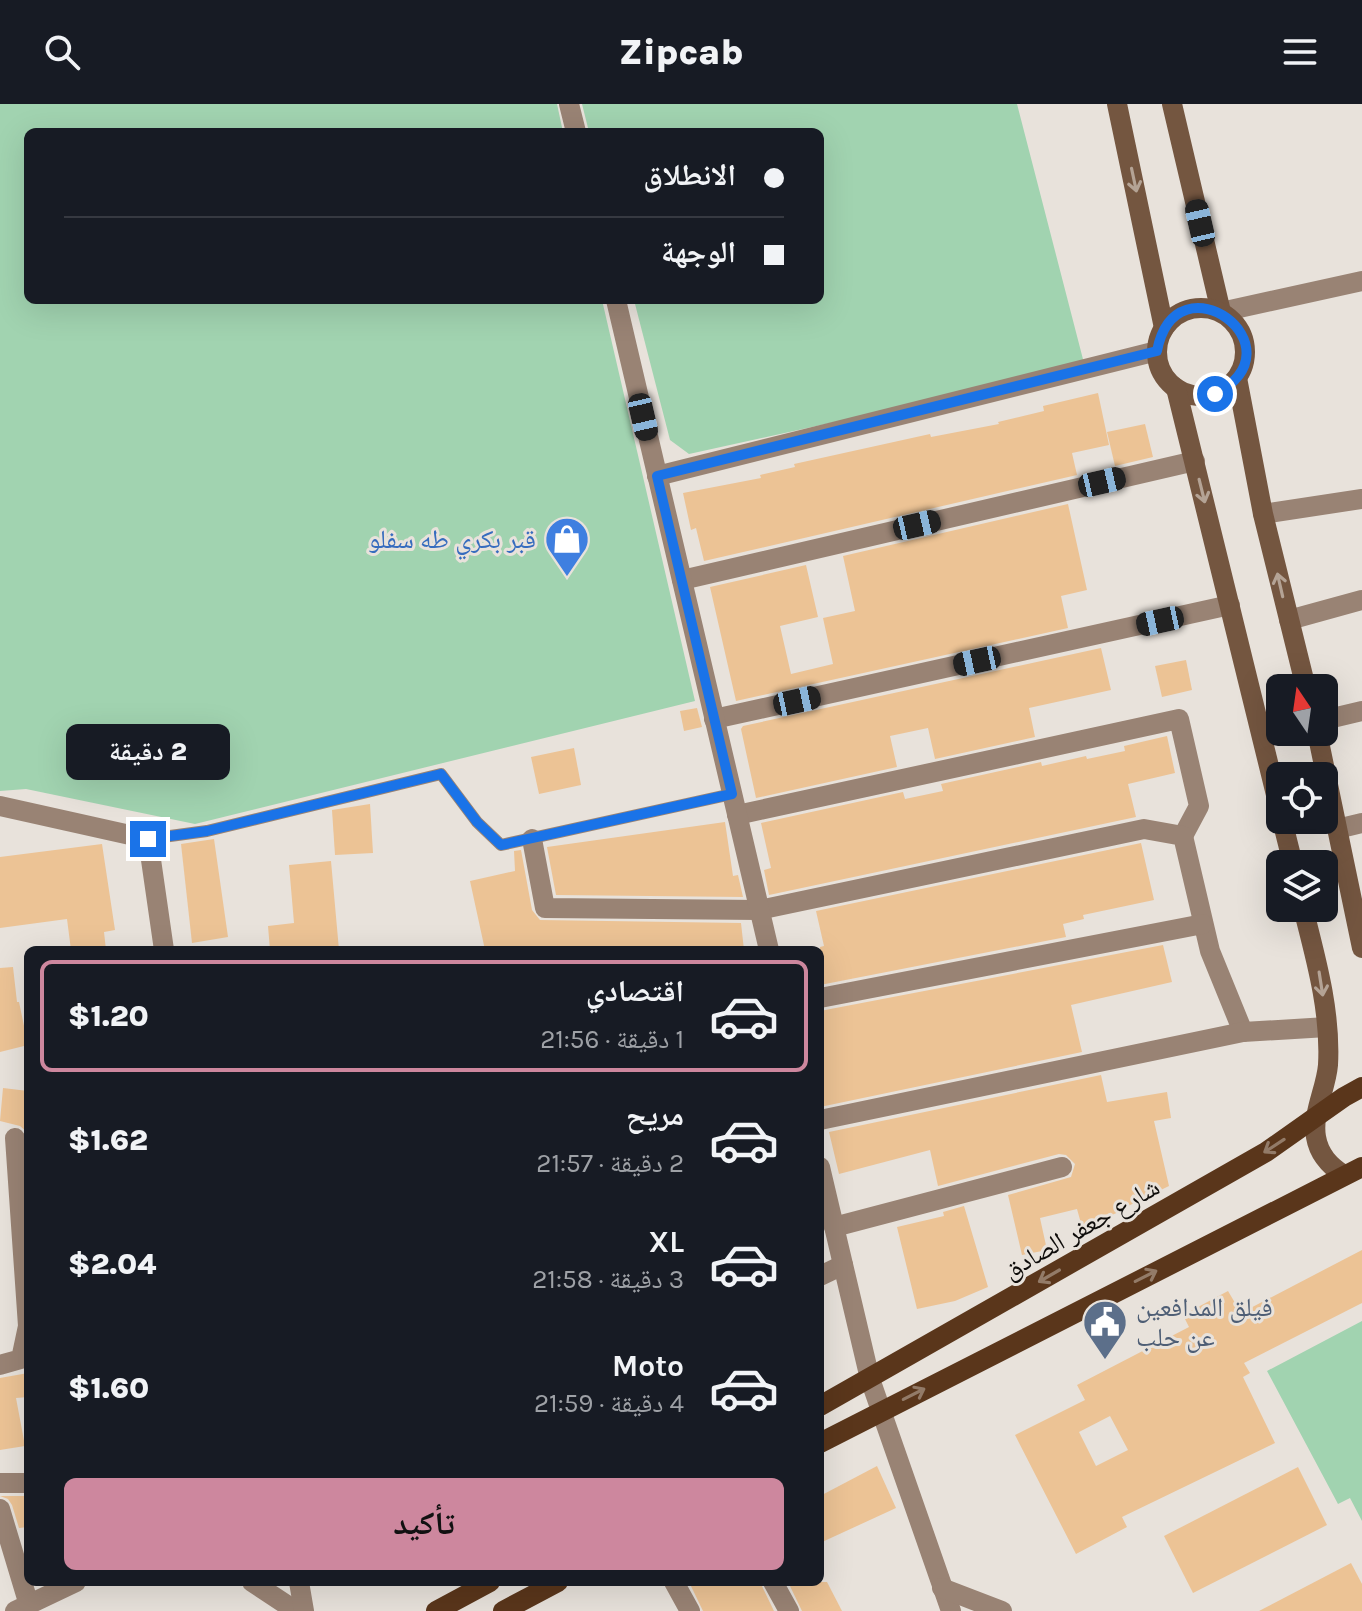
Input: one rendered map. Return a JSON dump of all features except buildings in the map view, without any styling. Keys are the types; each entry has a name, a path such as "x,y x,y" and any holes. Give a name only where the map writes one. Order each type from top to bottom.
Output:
{"main road":[{"path":"1117,104 1164,328 1157,351 1159,365 1165,378 1188,394 1215,394 1228,388 1237,378 1244,364 1246,349 1242,334 1233,321 1221,312 1209,309 1184,312 1164,328"},
{"path":"1172,104 1221,312"},
{"path":"1237,378 1263,514 1302,674"},
{"path":"1176,388 1268,762"},
{"path":"1338,834 1362,948"},
{"path":"1307,922 1321,979 1327,1027 1328,1067 1317,1115 1316,1139 1325,1160 1353,1171"},
{"name":"شارع جعفر الصادق","path":"824,1404 1266,1152 1362,1087"},
{"path":"824,1441 1353,1171"},
{"path":"436,1611 483,1586"},
{"path":"503,1611 550,1586"}],"street":[{"path":"569,104 575,128"},
{"path":"1221,312 1362,281"},
{"path":"617,304 768,946"},
{"path":"657,476 1157,351"},
{"path":"682,580 1195,461"},
{"path":"1263,514 1362,499"},
{"path":"1289,620 1362,600"},
{"path":"714,719 1230,605"},
{"path":"1338,717 1362,711"},
{"path":"737,815 1179,719 1199,806 1183,836 1210,951 1243,1032"},
{"path":"0,806 148,839 163,946"},
{"path":"1338,829 1362,823"},
{"path":"532,839 545,908 759,910 1144,829 1183,836"},
{"path":"824,997 1203,924"},
{"path":"824,1119 1243,1032 1327,1027"},
{"path":"14,1137 24,1272"},
{"path":"834,1227 1062,1167"},
{"path":"824,1187 870,1379 951,1611"},
{"path":"824,1274 843,1265"},
{"path":"0,1365 21,1359 24,1345"},
{"path":"0,1483 24,1483"},
{"path":"0,1509 22,1608 68,1586"},
{"path":"258,1586 296,1611"},
{"path":"300,1586 304,1611"},
{"path":"676,1586 690,1611"},
{"path":"775,1586 789,1611"},
{"path":"942,1588 1002,1611"}],"lane":[{"path":"148,839 207,831 441,774 477,822 501,845 732,794"}],"green space":[{"path":"0,104 557,104 562,128 24,128 24,304 603,304 695,701 195,824 26,789 0,791"},
{"path":"582,104 1017,104 1085,367 689,454 670,440 635,304 824,304 824,128 588,128"},
{"path":"1362,1321 1362,1521 1350,1498 1338,1504 1267,1371"}],"place":[{"name":"قبر بكري طه سفلو","path":"567,578"},
{"name":"فيلق المدافعين عن حلب","path":"1105,1361"}],"route":[{"path":"148,839 207,831 441,774 477,822 501,845 732,794 657,476 1157,351 1164,328 1184,312 1196,309 1221,312 1233,321 1242,334 1246,349 1244,364 1237,378 1228,388 1215,394"}]}
